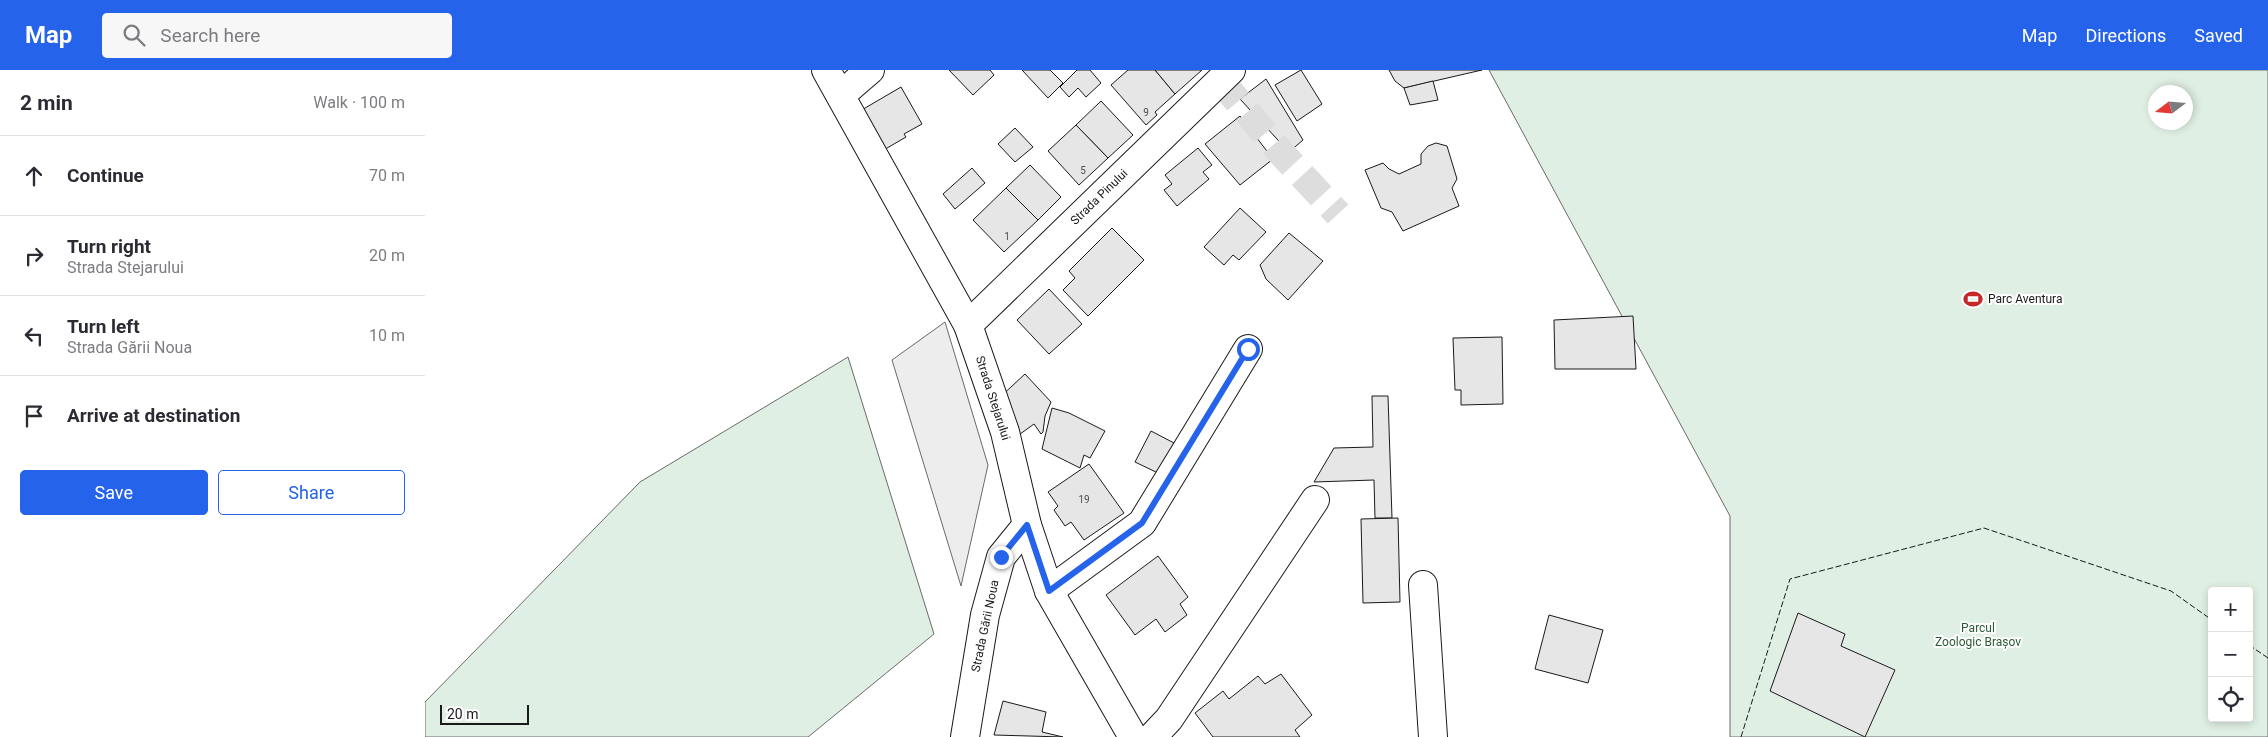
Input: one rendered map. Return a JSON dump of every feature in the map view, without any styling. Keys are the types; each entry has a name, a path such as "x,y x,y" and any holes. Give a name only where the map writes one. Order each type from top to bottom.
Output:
{"street":[{"name":"Strada Stejarului","path":"826,70 968,325 1005,432 1027,525 1049,591 1133,737"},
{"path":"841,95 869,70"},
{"name":"Strada Pinului","path":"968,325 1231,70"},
{"path":"1049,591 1142,523 1248,349"},
{"path":"1152,737 1169,719 1315,500"},
{"name":"Strada Gării Noua","path":"965,737 985,615 1001,557 1027,525"},
{"path":"1423,585 1433,737"}],"green space":[{"name":"Parc Aventura","path":"1489,70 2268,70 2268,737 1730,737 1730,516"},
{"path":"848,357 934,634 808,737 425,737 425,702 640,482"}],"shaded area":[{"path":"945,322 988,465 961,586 892,360"}],"building":[{"path":"949,70 990,70 994,75 973,95"},
{"path":"1022,70 1050,70 1063,83 1048,98"},
{"path":"1077,70 1090,70 1101,83 1086,97 1078,88 1069,97 1060,87"},
{"path":"1128,70 1155,70 1175,94 1155,112 1157,115 1146,125 1111,85"},
{"path":"1155,70 1202,70 1175,94"},
{"path":"1301,70 1322,104 1297,121 1275,85"},
{"path":"1389,70 1482,70 1404,88 1395,81"},
{"path":"1266,79 1303,140 1289,152 1240,99"},
{"path":"1433,81 1438,100 1410,105 1404,88"},
{"path":"901,87 922,124 904,134 906,137 882,151 860,111"},
{"path":"1101,101 1133,135 1108,158 1076,125"},
{"path":"1240,116 1273,159 1240,185 1205,144"},
{"path":"1076,125 1108,158 1079,185 1048,151"},
{"path":"1015,128 1033,147 1015,162 998,144"},
{"path":"1436,143 1447,146 1457,179 1452,188 1459,206 1403,231 1392,212 1381,208 1365,170 1383,163 1389,169 1399,174 1421,164 1421,154 1428,146"},
{"path":"1198,148 1212,165 1203,172 1209,179 1177,206 1164,190 1172,184 1165,175"},
{"path":"1030,165 1061,197 1038,220 1006,188"},
{"path":"972,168 985,183 955,209 943,194"},
{"path":"1006,188 1038,220 1004,252 973,220"},
{"path":"1240,208 1266,232 1239,260 1233,255 1224,265 1204,247"},
{"path":"1112,228 1144,260 1088,316 1063,290 1075,278 1069,271"},
{"path":"1289,233 1323,261 1288,300 1266,279 1260,265"},
{"path":"1049,289 1082,324 1049,354 1017,320"},
{"path":"1633,316 1636,369 1555,369 1554,320"},
{"path":"1502,337 1503,404 1461,405 1461,390 1455,390 1453,338"},
{"path":"1025,374 1051,402 1045,416 1043,432 1041,434 1034,424 1016,437 998,399"},
{"path":"1372,396 1388,396 1392,518 1375,518 1374,480 1314,482 1334,448 1373,447"},
{"path":"1052,408 1069,413 1105,431 1090,458 1084,455 1080,468 1042,449"},
{"path":"1151,431 1174,443 1158,473 1135,462"},
{"path":"1089,464 1124,513 1084,540 1071,522 1065,526 1054,510 1058,506 1048,492"},
{"path":"1398,518 1400,602 1363,603 1361,519"},
{"path":"1158,556 1188,597 1180,604 1187,615 1165,632 1156,619 1135,635 1106,595"},
{"path":"1798,613 1845,634 1841,646 1895,670 1865,737 1770,691"},
{"path":"1549,615 1603,630 1588,683 1535,669"},
{"path":"1281,674 1312,715 1295,730 1300,737 1213,737 1195,713 1223,691 1229,699 1258,676 1265,684"},
{"path":"1003,701 1046,712 1042,732 1063,737 994,735"}],"tunnel":[{"path":"1220,80 1283,155 1338,214"}],"fence":[{"path":"1741,737 1790,579 1984,528 2171,591 2208,617"},
{"path":"2253,648 2268,658"}],"place":[{"name":"Parc Aventura","path":"1973,299"}],"route":[{"path":"1001,557 1027,525 1049,591 1142,523 1248,349"}],"park label":[{"name":"Parcul Zoologic Brașov","path":"1978,635"}]}
